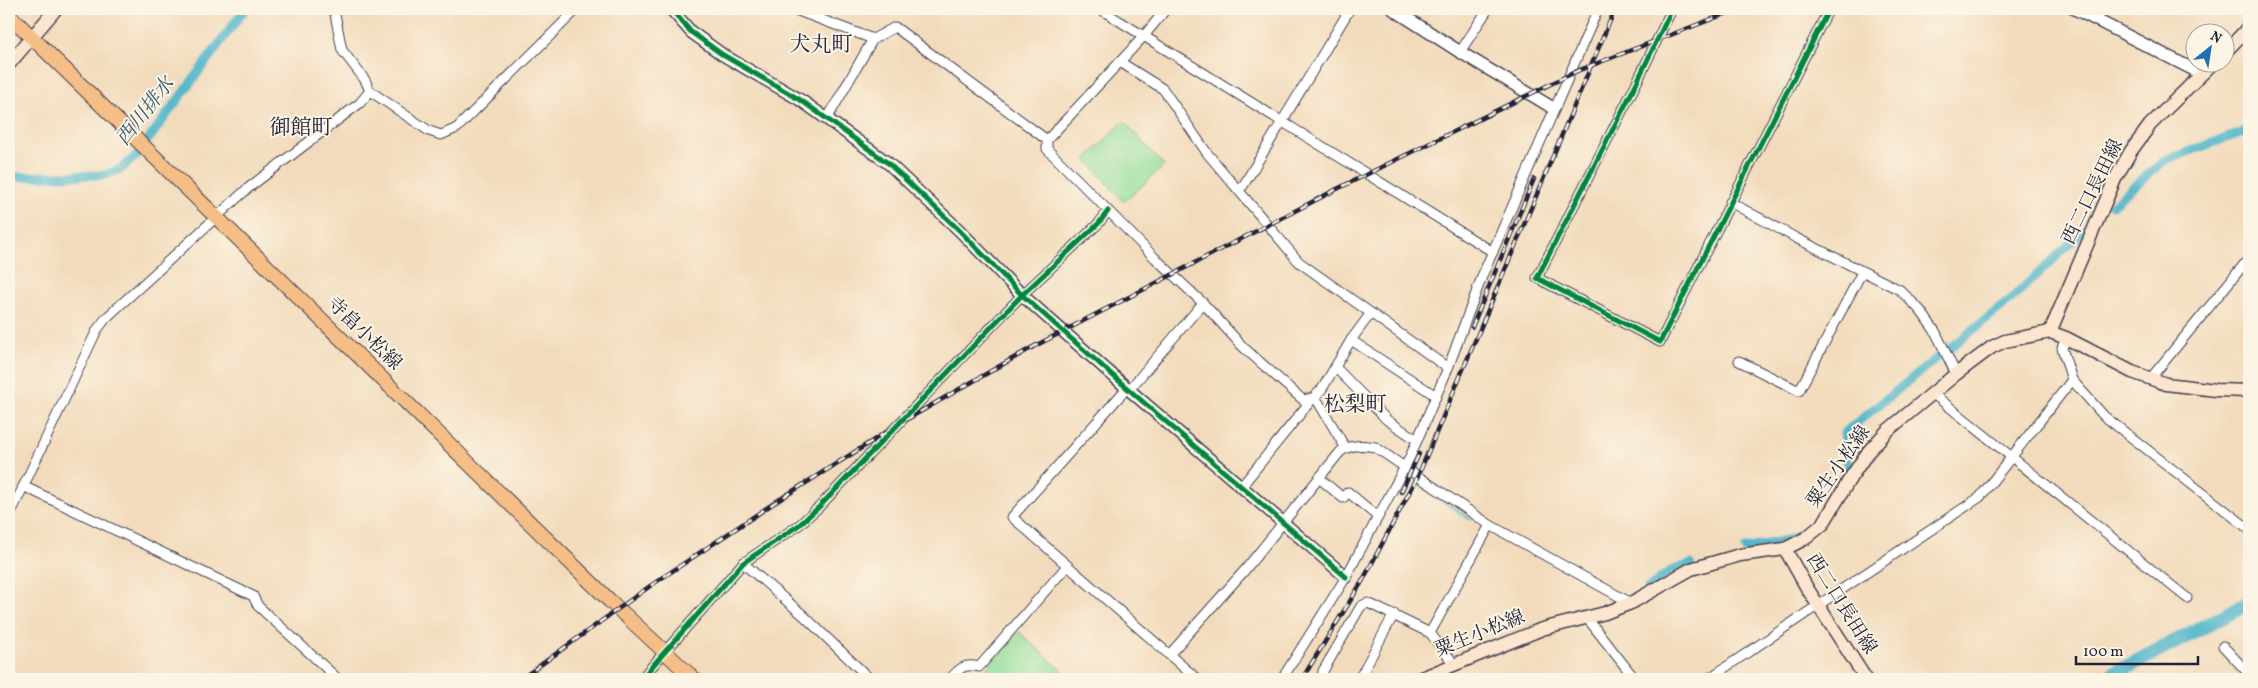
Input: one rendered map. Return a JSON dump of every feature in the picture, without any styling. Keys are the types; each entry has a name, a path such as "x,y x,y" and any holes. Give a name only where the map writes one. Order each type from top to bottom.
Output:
{"main road":[{"path":"9,64 56,9"},
{"name":"寺畠小松線","path":"9,15 216,218 694,679"},
{"path":"2236,41 2249,27"},
{"name":"西二口長田線","path":"2050,332 2115,179 2131,151 2150,125 2202,74"},
{"path":"2050,332 2150,379 2166,384 2198,389 2249,391"},
{"name":"粟生小松線","path":"1419,679 1440,674 1454,664 1542,630 1587,618 1631,603 1690,569 1740,555 1785,549 1806,538 1823,524 1868,452 1887,431 1932,393 1992,347 2005,341 2050,332"},
{"name":"西二口長田線","path":"1785,549 1866,679"}],"street":[{"path":"334,9 342,50 365,80 370,91 429,131 441,136 457,128 577,9"},
{"path":"671,9 691,32 827,119 888,163 959,230 1022,295 1346,577"},
{"path":"793,9 873,38"},
{"path":"1100,9 1492,252"},
{"path":"1166,9 1144,36 1047,140 1047,148 1108,211 1203,303 1243,346 1303,400 1313,398 1317,400 1345,448"},
{"path":"1243,186 1350,9"},
{"path":"1393,9 1553,108"},
{"path":"1460,52 1488,9"},
{"path":"1672,9 1537,278 1660,342 1829,9"},
{"path":"2075,9 2202,74"},
{"path":"1282,679 1346,577 1418,440 1448,368 1492,252 1594,10"},
{"path":"827,119 873,38 895,28 1047,140"},
{"path":"1120,62 1163,89 1207,153 1299,262 1448,368"},
{"path":"9,517 97,330 106,318 247,189 360,103 370,91"},
{"path":"1730,202 1900,290 1920,310 1935,331 1956,374"},
{"path":"641,679 743,563 800,525 819,507 1022,295 1099,222 1108,211"},
{"path":"2150,379 2246,262 2249,264"},
{"path":"1739,361 1799,391 1862,272"},
{"path":"1197,679 1012,516 1128,389 1203,303"},
{"path":"1242,487 1322,389 1351,340 1372,314"},
{"path":"2066,338 2062,348 2072,380 2104,416 2249,529"},
{"path":"1351,340 1436,396"},
{"path":"1335,367 1387,420 1418,440"},
{"path":"1708,679 1980,497 2072,380"},
{"path":"1932,393 2187,598"},
{"path":"1169,655 1245,570 1345,448 1363,445 1375,447 1490,525 1631,603"},
{"path":"1319,478 1343,498 1348,492 1378,517"},
{"path":"23,486 253,596 258,606 338,679"},
{"path":"1430,633 1490,525"},
{"path":"743,563 803,615 870,679"},
{"path":"950,679 959,668 969,664 979,666 1067,566"},
{"path":"1322,679 1323,671 1361,606 1368,603 1430,633 1454,664"},
{"path":"1360,679 1394,614"},
{"path":"1587,618 1635,679"},
{"path":"2222,646 2249,674"}],"green space":[{"path":"1124,121 1164,166 1124,202 1086,159"},
{"path":"1019,632 1072,679 964,679 980,675"}],"waterway":[{"name":"西川排水","path":"9,177 105,175 121,169 137,155 245,9"},
{"path":"2112,205 2165,160 2249,130"},
{"path":"1949,349 2010,300 2086,229"},
{"path":"1843,480 1849,470 1844,433 1942,354"},
{"path":"1418,484 1470,519"},
{"path":"1745,549 1800,537"},
{"path":"1648,588 1670,571 1691,564"},
{"path":"2104,679 2249,603"}],"railway":[{"path":"1302,679 1363,580 1418,476 1615,9"},
{"path":"521,679 650,586 774,503 904,421 1033,347 1337,189 1577,71 1738,9"},
{"path":"1472,327 1534,179"},
{"path":"1401,492 1419,454"}],"cycle path":[{"path":"671,9 691,32 723,55 802,101 888,163 959,230 1022,295 1346,577"},
{"path":"1672,9 1537,278 1660,342 1829,9"},
{"path":"641,679 743,563 799,525 819,507 1022,295 1099,223 1108,211"}],"district":[{"name":"犬丸町","path":"821,45"},
{"name":"御館町","path":"301,128"},
{"name":"松梨町","path":"1355,405"}]}
